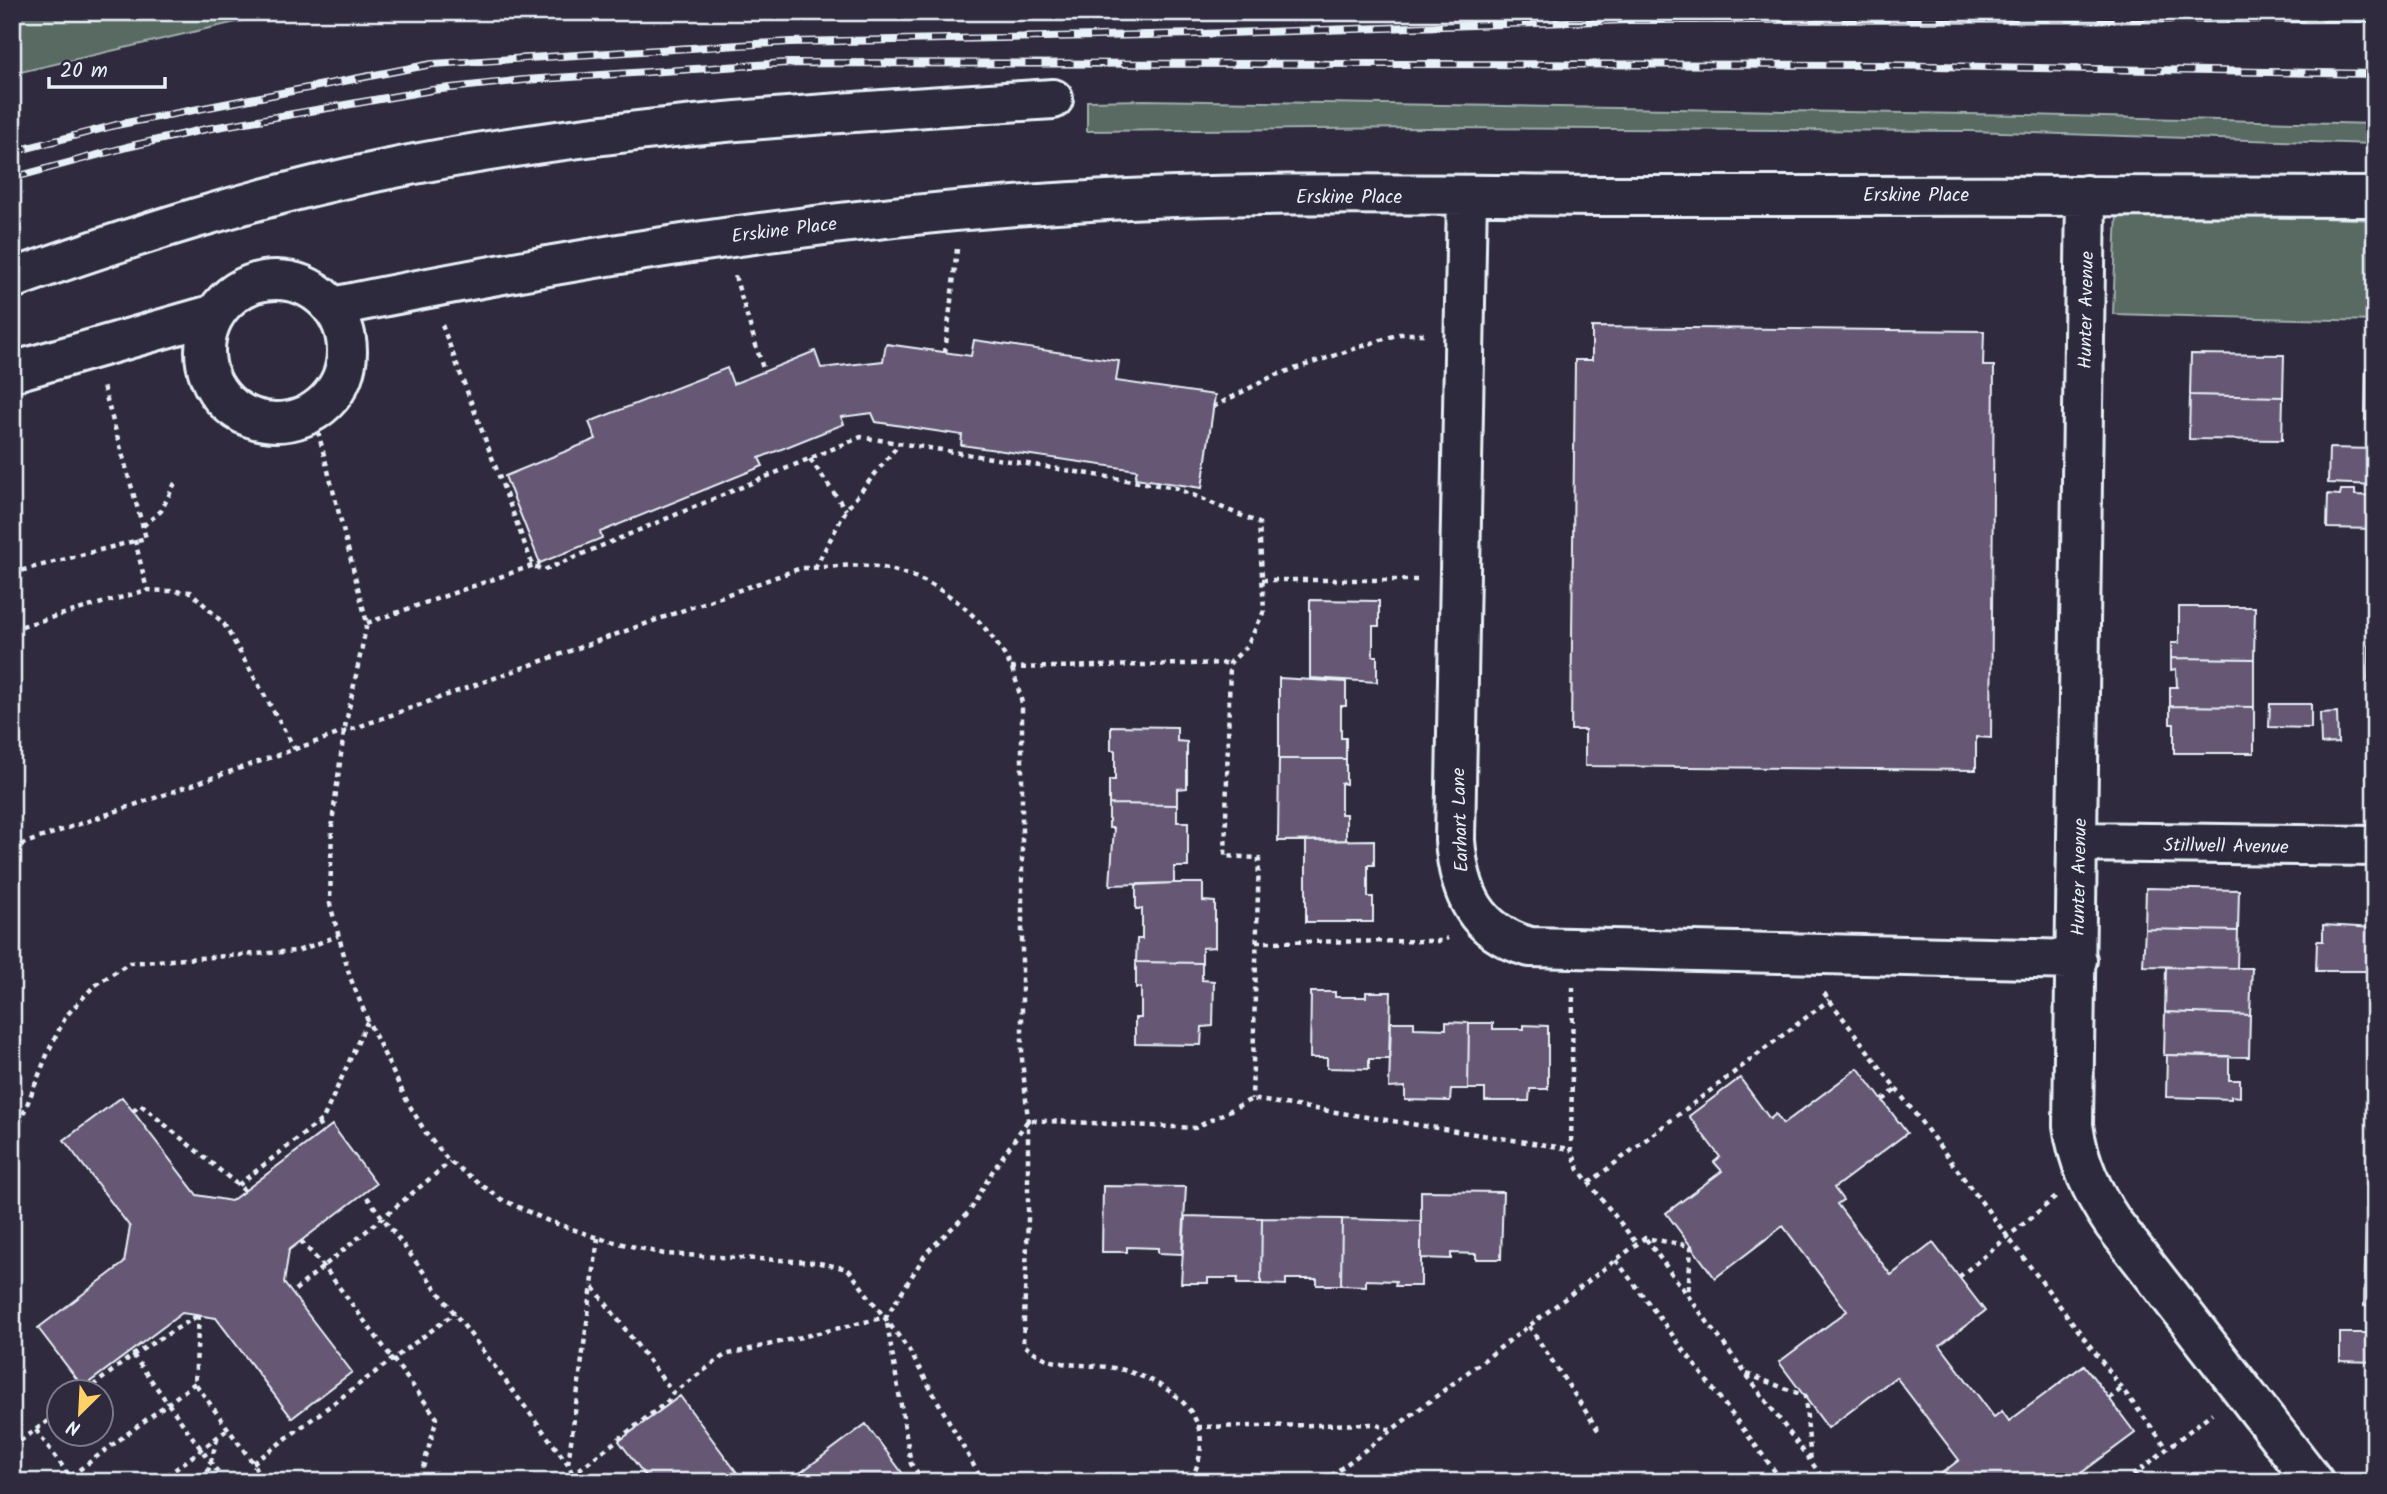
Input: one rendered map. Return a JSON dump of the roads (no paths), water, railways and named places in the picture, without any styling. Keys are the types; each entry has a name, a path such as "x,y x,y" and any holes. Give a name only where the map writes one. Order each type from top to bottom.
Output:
{"street":[{"path":"12,279 89,251 236,204 407,166 590,136 820,114 1053,99"},
{"name":"Earhart Lane","path":"1467,195 1455,840 1461,883 1468,900 1489,926 1502,937 1530,947 2077,960"},
{"name":"Hunter Avenue","path":"2087,195 2073,1125 2076,1145 2099,1203 2113,1223 2314,1482"},
{"name":"Erskine Place","path":"332,307 561,262 724,237 962,210 1161,197 2375,197"},
{"path":"276,279 297,283 317,293 332,307 342,325 347,344 346,364 340,383 328,400 313,412 295,420 275,422 238,412 223,399 212,384 205,365 204,346 209,325 219,306 235,291 255,282 276,279"},
{"path":"12,372 215,314"},
{"name":"Stillwell Avenue","path":"2078,842 2375,846"}],"railway":[{"path":"12,152 116,125 432,64 790,42 1199,34 1629,20 2375,19"},
{"path":"12,178 206,129 432,90 524,80 787,63 1879,65 2375,74"}]}
